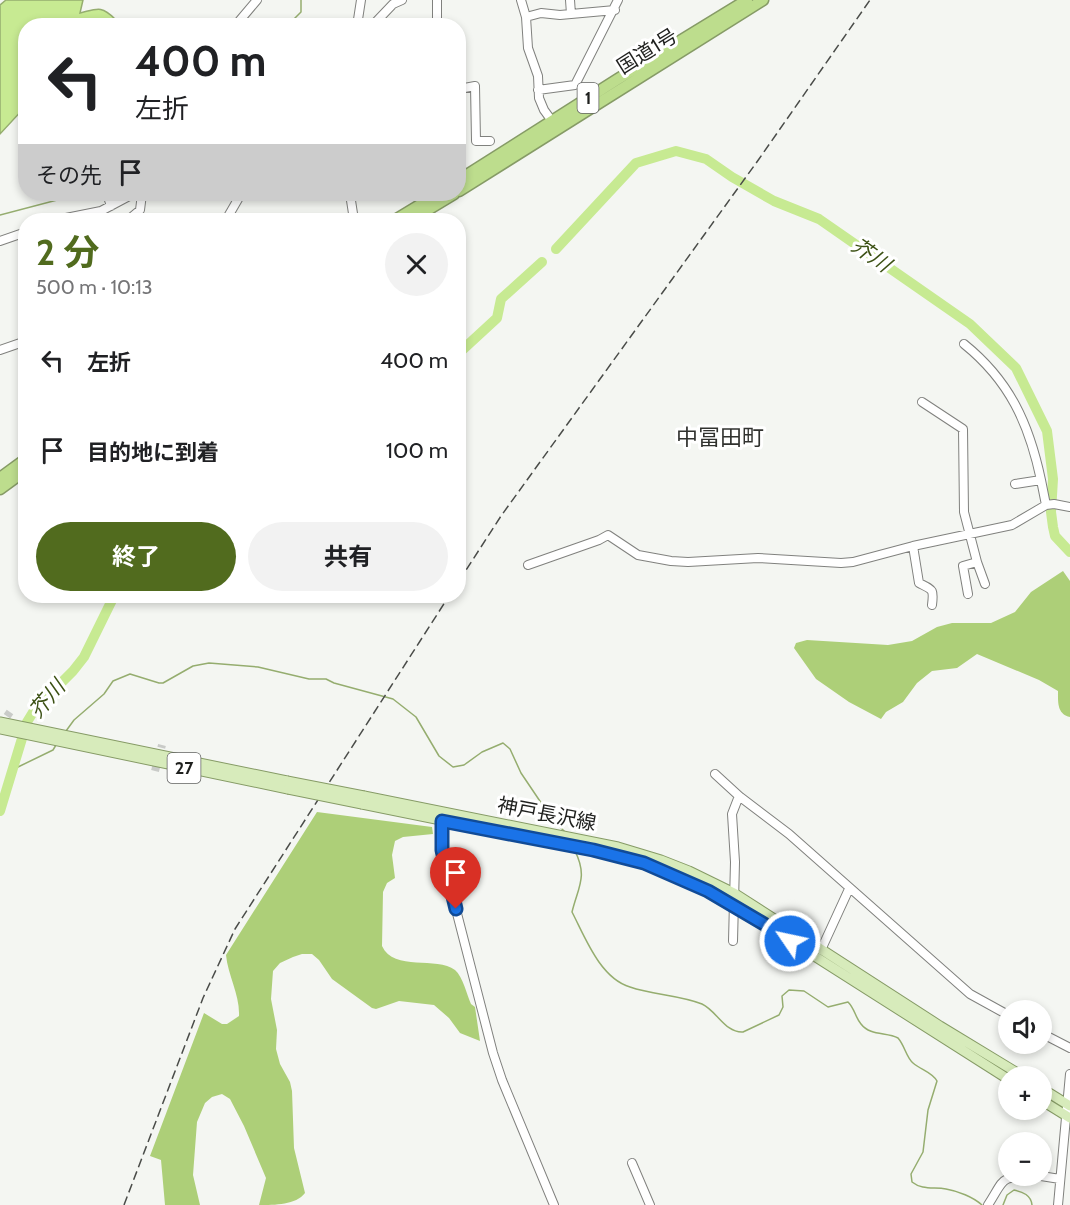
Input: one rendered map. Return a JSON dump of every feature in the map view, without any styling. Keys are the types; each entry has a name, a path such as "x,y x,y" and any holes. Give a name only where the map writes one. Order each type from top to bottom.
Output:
{"highway":[{"name":"国道1号","path":"466,176 747,0"},
{"name":"国道1号","path":"466,187 763,0"},
{"path":"406,213 426,201"},
{"path":"423,213 442,201"},
{"path":"0,478 18,465"},
{"path":"0,489 18,476"}],"main road":[{"name":"神戸長沢線","path":"3,728 363,800 644,863 687,880 735,906 998,1073"},
{"name":"神戸長沢線","path":"3,728 70,744 82,742"},
{"name":"神戸長沢線","path":"443,817 527,829 618,847 671,863 734,893 1006,1066"},
{"path":"1052,1097 1068,1111"},
{"path":"1052,1104 1068,1111"}],"street":[{"path":"242,18 257,0"},
{"path":"358,18 361,0"},
{"path":"380,18 393,4 402,0"},
{"path":"437,0 437,18"},
{"path":"521,0 526,17 528,48 536,69 538,90 544,110 552,121"},
{"path":"570,0 571,14"},
{"path":"538,90 575,85 615,10 618,0"},
{"path":"526,17 542,13 560,15 615,10"},
{"path":"466,88 476,86 476,141 490,141"},
{"path":"109,201 111,206"},
{"path":"101,213 120,201"},
{"path":"0,242 18,235"},
{"path":"0,350 18,344"},
{"path":"964,344 981,358 1006,389 1030,437 1050,505"},
{"path":"922,402 963,429 963,512 985,584"},
{"path":"1016,484 1041,480"},
{"path":"528,565 608,535 638,555 688,562 758,558 853,562 913,546 1012,525 1050,505 1070,507"},
{"path":"913,546 919,583 934,593 932,605"},
{"path":"968,594 963,566 977,562"},
{"path":"715,774 739,796 780,826 970,994 998,1009"},
{"path":"733,941 735,850 732,814 739,796"},
{"path":"443,817 442,850 445,867 493,1053 554,1205"},
{"path":"821,950 849,889"},
{"path":"1052,1039 1070,1048"},
{"path":"1058,1205 1070,1074"},
{"path":"632,1163 650,1205"},
{"path":"1052,1178 1060,1179"},
{"path":"988,1205 999,1186"}],"shaded area":[{"path":"6,0 83,0 80,13 99,9 114,18 18,18 18,115 0,134 0,5"},
{"path":"1063,571 1070,581 1070,717 1060,710 1058,691 1039,680 977,654 957,668 932,671 917,683 903,702 886,712 881,719 849,702 816,679 794,648 796,643 807,640 888,645 912,641 937,627 952,623 991,623 1015,612 1031,592"},
{"path":"317,812 432,827 433,834 403,837 395,841 392,855 395,878 387,883 383,892 382,946 396,959 438,964 455,970 463,981 471,1004 475,1007 480,1041 460,1033 449,1018 434,1005 399,1001 376,1009 372,1008 332,979 312,954 302,954 280,963 273,971 271,999 277,1030 276,1049 292,1091 294,1148 305,1193 291,1202 259,1205 266,1178 230,1099 222,1094 212,1097 205,1103 197,1122 193,1175 200,1205 165,1205 161,1160 150,1156 204,1013 222,1024 227,1024 239,1016 238,1001 226,955"}],"waterway":[{"path":"295,18 301,12 301,0"},
{"name":"芥川","path":"556,249 636,163 676,151 706,159 774,201 819,219 970,324 1016,368 1047,431 1053,479 1051,512 1053,527 1055,536 1070,552"},
{"path":"0,215 53,201"},
{"name":"芥川","path":"466,347 497,318 501,299 542,262"},
{"name":"芥川","path":"0,811 27,722 35,709 84,657 111,603"},
{"path":"66,731 74,720 104,694 113,681 130,674 163,683 193,666 209,663 258,667 309,679 326,679 393,699 416,717 439,756 453,767 464,765 482,752 503,743 510,749 521,773 552,819 566,833"},
{"path":"13,765 18,767 53,750 56,745"},
{"path":"575,851 581,875 572,912 595,956 610,975 619,982 639,990 702,1004 731,1029 743,1032 779,1015 783,1007 782,996 789,990 804,991 828,1007 848,1002 865,1028 898,1038 911,1061 937,1081 928,1110 923,1152 911,1174 912,1182 924,1187 955,1191 982,1205"},
{"path":"1003,1205 1007,1195 1014,1190 1026,1194 1032,1205"}],"tunnel":[{"path":"0,726 10,712"},
{"path":"155,771 162,745"}],"railway":[{"path":"466,570 501,516 759,159 870,0"},
{"path":"124,1205 203,998 235,929 445,603"}],"district":[{"name":"中冨田町","path":"720,437"}],"route":[{"path":"456,909 442,850 442,821 593,850 644,863 708,891 790,941"}]}
